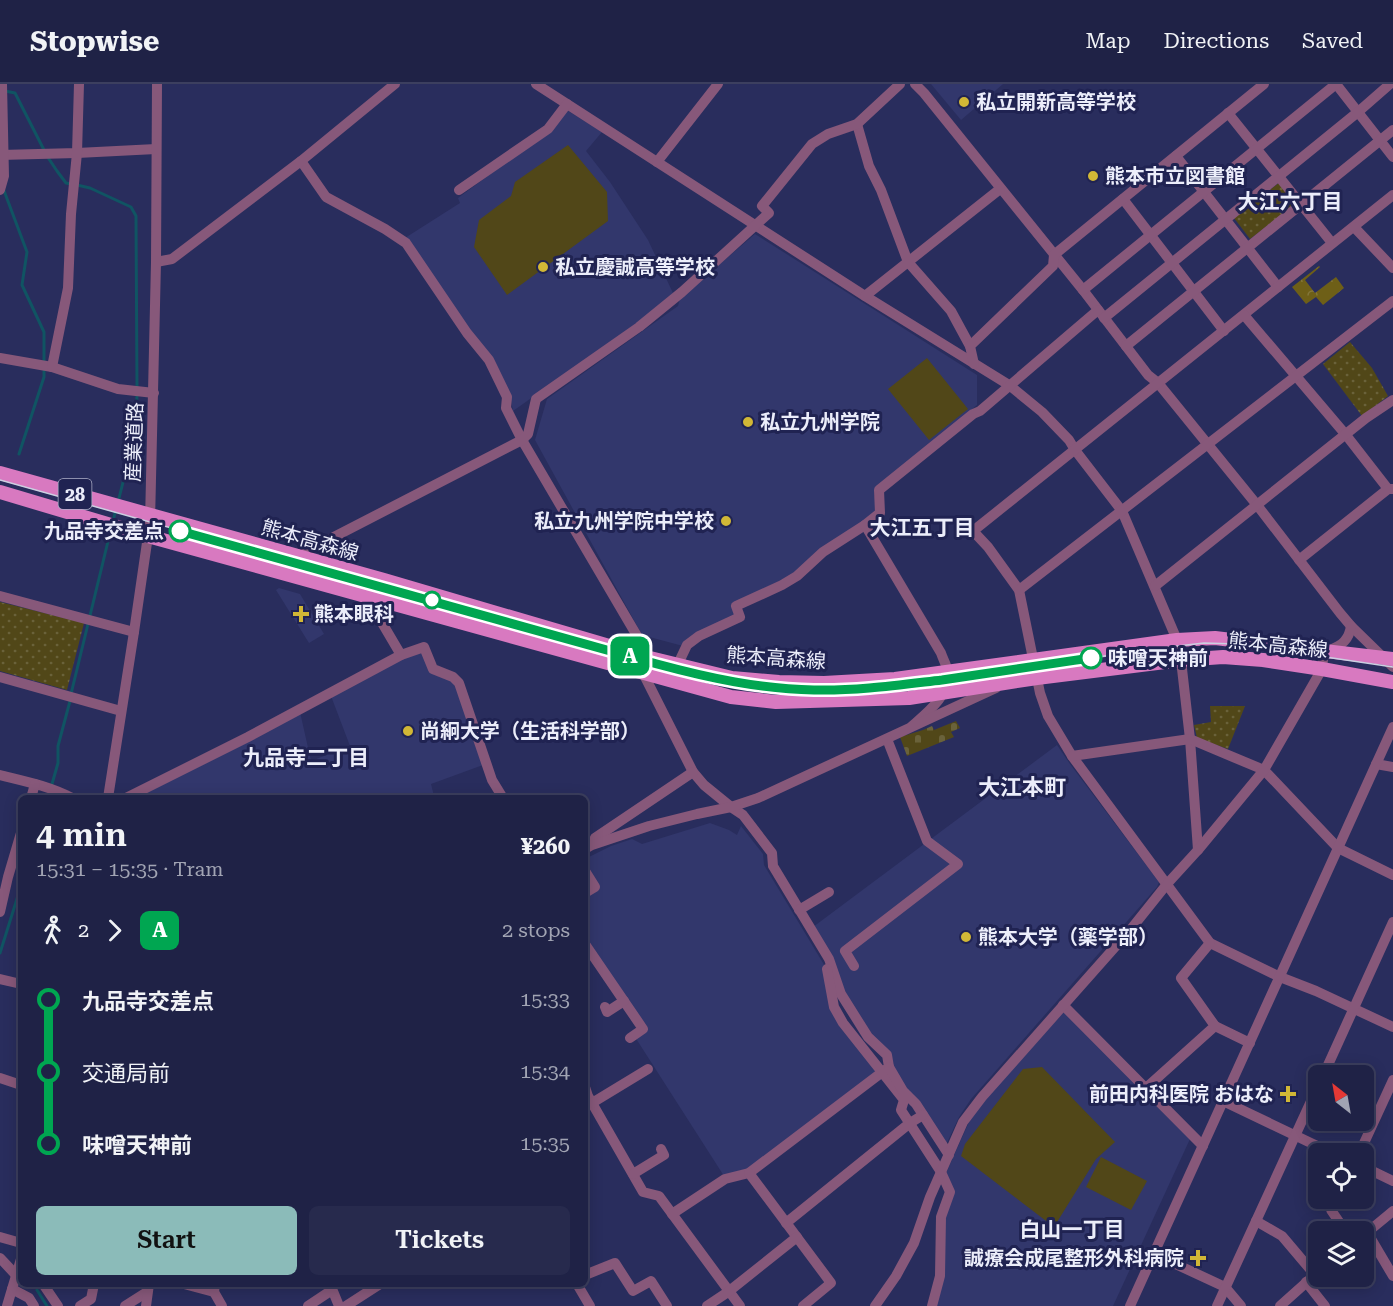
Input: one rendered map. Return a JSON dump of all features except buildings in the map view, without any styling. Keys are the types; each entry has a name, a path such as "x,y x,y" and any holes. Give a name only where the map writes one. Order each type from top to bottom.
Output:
{"main road":[{"name":"熊本高森線","path":"0,473 384,580 650,658 732,678 779,682 895,679 1177,640 1215,638 1327,650 1390,661"},
{"name":"熊本高森線","path":"0,492 148,536 731,697 776,702 909,698 1037,678 1223,657 1263,660 1393,682"}],"street":[{"path":"0,189 4,176 2,84"},
{"path":"51,367 68,288 79,84"},
{"name":"産業道路","path":"108,795 150,515 154,393 157,84"},
{"path":"156,262 172,259 301,161 395,84"},
{"path":"536,84 865,296 1009,385 1042,412 1069,440 1122,511 1177,640 1190,738 1198,850"},
{"path":"657,162 718,84"},
{"path":"268,568 297,556 522,440 528,434 536,399 639,327 682,292 769,213 762,206 812,144 828,134 856,124 900,84"},
{"path":"915,84 1083,290 1148,375 1158,383 1257,505 1351,626 1390,661"},
{"path":"970,346 1053,266 1054,255 1264,84"},
{"path":"1083,290 1336,84 1393,157"},
{"path":"678,664 687,645 699,636 740,617 736,606 797,576 823,552 880,513 879,490 973,414 980,411 1009,385 1172,263 1390,84"},
{"path":"459,190 548,129 567,104"},
{"path":"1228,113 1332,243"},
{"path":"856,124 869,166 881,190 908,262 951,311 970,346 974,364"},
{"path":"1126,346 1393,130"},
{"path":"2,155 156,149"},
{"path":"1176,156 1278,287"},
{"path":"301,161 326,197 406,243 467,333 489,360 507,397 506,408 522,440 650,658"},
{"path":"865,296 1000,189"},
{"path":"1393,195 973,531 1019,590 1040,693 1048,716 1072,756 1210,943 1393,1027"},
{"path":"1123,199 1224,331"},
{"path":"1354,227 1393,268"},
{"path":"1019,590 1393,301"},
{"path":"1244,315 1391,489 1299,560"},
{"path":"0,358 51,367 118,389 154,393"},
{"path":"1155,586 1382,406 1393,400"},
{"path":"865,525 941,653 948,672 944,693 912,726"},
{"path":"384,580 378,616 401,654"},
{"path":"0,596 134,632"},
{"path":"875,1306 896,1276 914,1243 930,1197 963,1122 982,1097 1131,929 1264,771 1322,669 1327,650 1345,642 1350,635 1351,626"},
{"path":"132,795 401,654 424,647 433,669 453,677 459,683 492,780 501,795"},
{"path":"643,673 693,772 704,785 743,815 771,853 772,866 829,959 841,994 868,1037 888,1054 885,1070 749,1173 724,1179 672,1214"},
{"path":"0,678 121,711"},
{"path":"589,847 649,826 731,807 758,798 1008,683"},
{"path":"909,698 918,715 912,726"},
{"path":"1130,1306 1393,727"},
{"path":"1072,756 1190,738 1264,771 1338,848 1393,875"},
{"path":"854,966 845,951 958,864 927,842 887,739"},
{"path":"1376,764 1393,766"},
{"path":"589,847 595,838 693,772"},
{"path":"0,775 66,795"},
{"path":"32,795 35,784"},
{"path":"731,807 730,812 739,819 764,851 766,863 826,964 834,1007 843,1023 916,1104 949,1155"},
{"path":"0,912 4,876 18,841"},
{"path":"588,876 595,887 588,890"},
{"path":"799,910 829,892"},
{"path":"1328,1065 1393,922"},
{"path":"1210,943 1181,978 1215,1026 1250,1042"},
{"path":"588,948 643,1029 630,1038"},
{"path":"0,979 18,983"},
{"path":"605,1007 607,1012 624,1001"},
{"path":"1063,1005 1203,1146"},
{"path":"1146,1088 1215,1026"},
{"path":"648,1069 588,1096 643,1192 659,1196 740,1306"},
{"path":"885,1070 904,1100 901,1110 941,1172 950,1192 941,1217 940,1276 932,1306"},
{"path":"0,1078 18,1084"},
{"path":"1364,1143 1393,1080"},
{"path":"1223,1101 1311,1143"},
{"path":"1217,1306 1308,1109"},
{"path":"786,1223 923,1115"},
{"path":"633,1173 665,1156"},
{"path":"1374,1171 1393,1180"},
{"path":"749,1173 831,1283 803,1306"},
{"path":"1374,1226 1393,1211"},
{"path":"1256,1221 1282,1236 1308,1270"},
{"path":"0,1237 18,1242"},
{"path":"707,1306 797,1237"},
{"path":"1374,1247 1393,1276"},
{"path":"1154,1254 1226,1287 1241,1306"},
{"path":"0,1258 16,1275"},
{"path":"588,1274 615,1263 633,1291 651,1281 667,1306"},
{"path":"7,1306 18,1268"},
{"path":"1280,1306 1308,1281"},
{"path":"45,1287 58,1306"},
{"path":"80,1306 91,1299 93,1287"},
{"path":"308,1306 331,1287 339,1306"},
{"path":"346,1306 375,1287"},
{"path":"579,1287 590,1306"},
{"path":"1317,1287 1325,1306"},
{"path":"125,1306 148,1288"},
{"path":"146,1306 148,1288"},
{"path":"214,1288 222,1306"},
{"path":"12,1289 29,1298 34,1306"}],"shaded area":[{"name":"私立開新高等学校","path":"931,84 1003,84 961,120"},
{"name":"私立慶誠高等学校","path":"565,109 602,132 586,151 610,182 648,240 673,293 668,301 513,411 511,400 405,238 460,203 458,198 546,133"},
{"name":"私立九州学院","path":"755,234 977,375 977,405 881,485 874,493 877,506 875,513 799,571 733,604 737,615 683,646 642,635 535,440 547,399 678,306 680,298"},
{"name":"熊本眼科","path":"279,588 300,594 324,634 309,643 276,590"},
{"name":"尚絅大学（生活科学部）","path":"420,649 455,683 483,765 431,784 434,795 140,795 300,712 311,761 350,746 331,696"},
{"name":"熊本大学（薬学部）","path":"1057,745 1159,882 971,1099 959,1117 946,1145 906,1090 843,995 813,927"},
{"path":"710,823 737,835 741,826 763,854 764,865 826,968 832,1006 876,1073 744,1173 724,1176 635,1037 648,1028 588,945 588,893 598,886 588,870 588,858 632,839 642,844"},
{"path":"1064,1012 1190,1139 1113,1306 936,1306 946,1173 969,1122 983,1101"}],"green space":[{"path":"568,145 607,192 608,221 507,295 474,247 479,220 511,196 515,182"},
{"path":"1280,182 1297,203 1250,239 1234,218"},
{"path":"1319,266 1305,280 1315,293 1336,277 1344,288 1323,305 1316,297 1306,304 1292,287"},
{"path":"1350,342 1372,368 1388,396 1362,416 1323,364"},
{"path":"927,358 968,409 929,440 888,389"},
{"path":"0,602 84,623 67,690 0,671"},
{"path":"1210,706 1245,706 1228,749 1197,738 1194,725 1211,722"},
{"path":"956,721 960,728 951,732 954,737 907,756 900,737 932,726 934,730"},
{"path":"1042,1067 1115,1142 1096,1159 1054,1227 961,1156 965,1144 1023,1069"},
{"path":"1101,1157 1147,1181 1131,1210 1086,1187"}],"waterway":[{"path":"5,91 15,93 44,150"},
{"path":"47,156 66,183 71,184"},
{"path":"77,185 90,188 131,207 136,216 137,387"},
{"path":"3,188 27,252 22,285 44,332 44,377 19,454"},
{"path":"118,502 136,431 137,394"},
{"path":"113,522 116,508"},
{"path":"71,694 111,529"},
{"path":"49,795 58,763 58,746 70,701"},
{"path":"0,953 18,896"},
{"path":"37,1290 47,1306"}],"tram line":[{"path":"0,480 657,664 754,685 814,690 882,688 1204,643 1237,644 1393,667"},
{"name":"A","path":"180,531 657,664 746,684 813,690 862,689 914,684 1091,658"}],"place":[{"name":"私立開新高等学校","path":"964,102"},
{"name":"熊本市立図書館","path":"1093,176"},
{"name":"私立慶誠高等学校","path":"543,267"},
{"name":"私立九州学院","path":"748,422"},
{"name":"私立九州学院中学校","path":"726,521"},
{"name":"九品寺交差点","path":"180,531"},
{"name":"熊本眼科","path":"301,614"},
{"name":"味噌天神前","path":"1091,658"},
{"name":"尚絅大学（生活科学部）","path":"408,731"},
{"name":"熊本大学（薬学部）","path":"966,937"},
{"name":"前田内科医院 おはな","path":"1288,1094"},
{"name":"誠療会成尾整形外科病院","path":"1198,1258"}],"district":[{"name":"大江六丁目","path":"1290,202"},
{"name":"大江五丁目","path":"922,528"},
{"name":"九品寺二丁目","path":"306,758"},
{"name":"大江本町","path":"1022,787"},
{"name":"白山一丁目","path":"1072,1230"}]}
